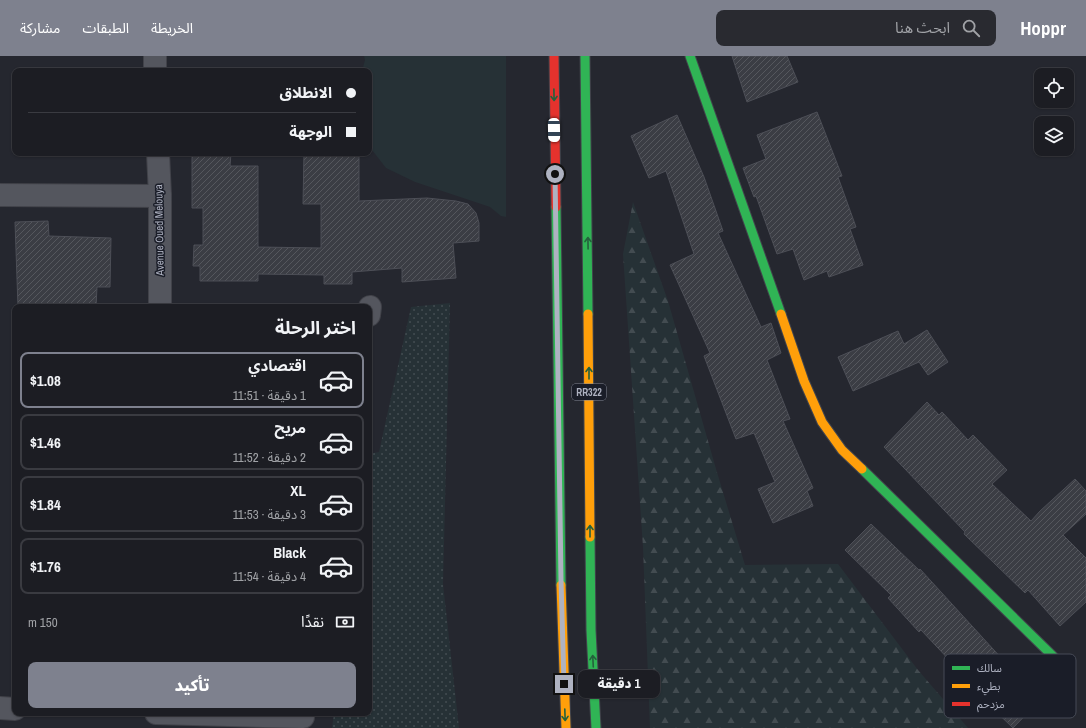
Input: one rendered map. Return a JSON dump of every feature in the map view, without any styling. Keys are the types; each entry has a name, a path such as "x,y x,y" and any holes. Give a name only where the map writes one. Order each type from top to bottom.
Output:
{"main road":[{"name":"RR322","path":"554,56 561,580 566,728"},
{"name":"RR322","path":"586,56 591,630 596,728"},
{"path":"690,56 804,381 822,422 842,450 1051,654"}],"street":[{"path":"155,56 155,68"},
{"name":"Avenue Oued Melouya","path":"158,156 160,196 160,304"},
{"path":"0,195 160,196"},
{"path":"0,708 12,709"},
{"path":"162,716 162,728"},
{"path":"268,716 303,717"}],"green space":[{"path":"364,56 506,56 506,217 501,216 490,207 415,182 386,168 372,150 372,68 363,68 365,60"},
{"path":"633,202 668,301 745,565 838,564 918,670 944,700 944,718 959,718 968,728 650,728 643,547 623,254"},
{"path":"450,303 443,584 459,728 332,728 334,716 372,716 372,453 379,452 411,307"}],"building":[{"path":"732,56 787,56 798,82 747,102"},
{"path":"817,112 842,176 838,177 856,227 850,229 863,265 829,277 827,271 804,280 793,249 777,254 756,196 754,197 743,168 766,159 757,135"},
{"path":"677,115 704,177 723,231 718,233 761,327 771,323 781,353 767,360 790,419 783,421 813,488 807,491 813,506 773,523 758,489 775,482 754,433 736,439 704,356 710,353 670,265 694,254 666,171 649,178 631,136"},
{"path":"192,156 231,156 230,166 258,166 258,247 321,248 321,204 303,204 304,156 359,156 359,201 427,198 456,201 468,204 476,213 479,223 479,241 453,243 456,278 402,282 402,268 352,272 352,284 324,284 324,275 258,274 258,281 200,281 200,266 193,266 194,245 203,245 203,208 192,208"},
{"path":"48,221 49,236 111,238 110,287 97,287 96,304 18,304 15,222"},
{"path":"927,330 948,362 928,375 919,362 853,391 838,357 898,331 904,344"},
{"path":"927,402 939,415 942,412 968,440 973,435 1007,470 992,484 1031,521 1075,479 1086,491 1086,514 1063,535 1086,558 1086,602 1060,626 1028,590 1025,593 964,534 965,532 884,447"},
{"path":"871,524 919,570 920,569 998,654 944,654 921,630 919,632 888,598 891,595 845,550"},
{"path":"1003,718 1023,718 1013,728"}],"traffic: fast":[{"path":"585,56 588,314"},
{"path":"690,56 781,314"},
{"path":"556,207 561,585"},
{"path":"862,469 1051,654"},
{"path":"590,537 591,630 596,728"}],"traffic: slow":[{"path":"588,314 590,537"},
{"path":"781,314 804,381 822,422 842,450 862,469"},
{"path":"561,585 566,728"}],"traffic: jam":[{"path":"554,56 556,207"}],"route":[{"path":"555,174 564,684"}]}
